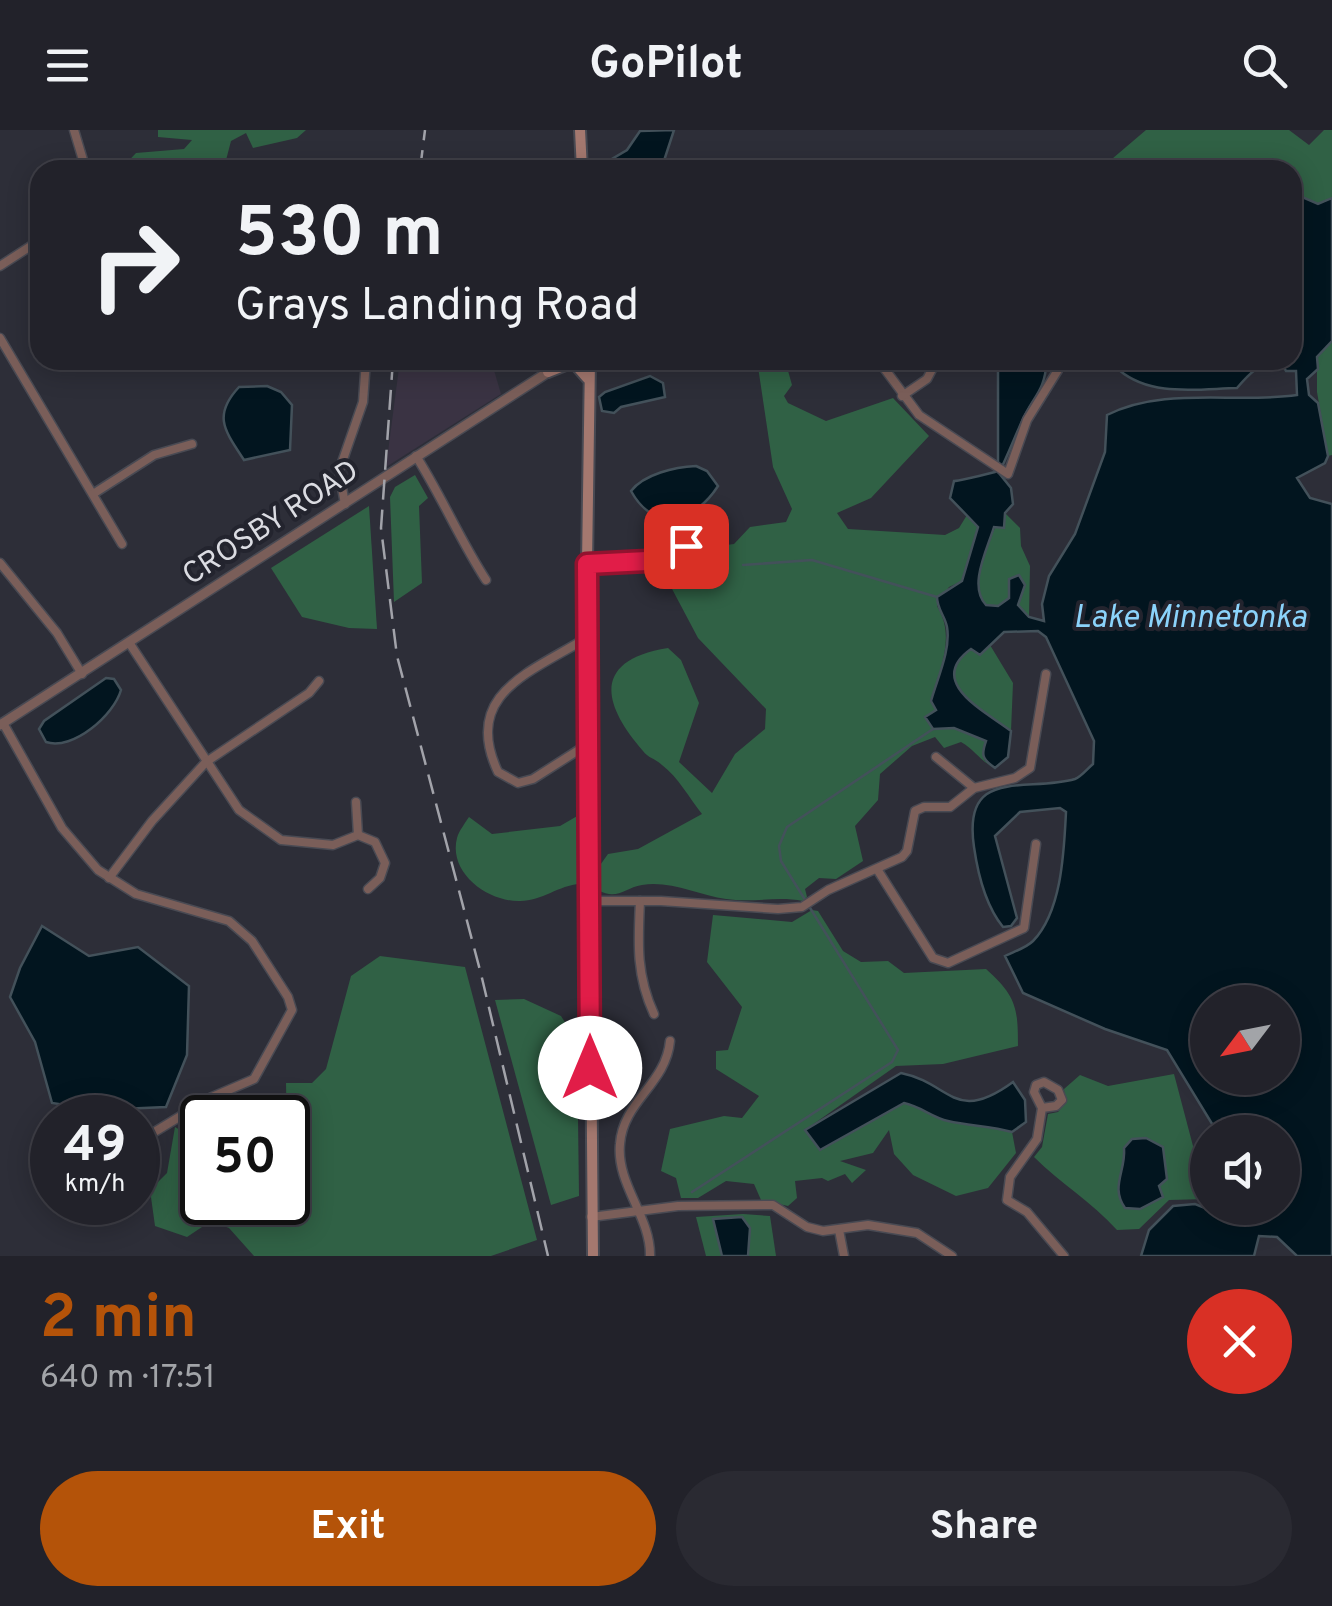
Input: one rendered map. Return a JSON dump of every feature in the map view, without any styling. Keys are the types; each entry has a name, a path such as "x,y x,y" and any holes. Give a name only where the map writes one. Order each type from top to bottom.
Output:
{"main road":[{"path":"580,130 582,160"},
{"path":"548,372 553,370"},
{"path":"583,370 588,384"},
{"path":"589,370 587,564 593,1256"}],"street":[{"path":"74,130 83,160"},
{"path":"0,266 30,246"},
{"path":"0,338 122,544"},
{"path":"345,504 339,471 363,402 365,370"},
{"name":"CROSBY ROAD","path":"1,724 551,370"},
{"path":"885,370 919,414 1008,474 1027,420 1058,370"},
{"path":"902,396 928,379 932,370"},
{"path":"93,494 154,455 192,444"},
{"path":"416,456 486,580"},
{"path":"587,564 667,560 686,546"},
{"path":"0,563 57,632 82,674"},
{"path":"588,636 501,692 490,710 487,730 498,772 518,783 532,779 588,744"},
{"path":"130,644 233,805 281,840 332,844 358,836 375,842 384,854 380,878 368,890"},
{"path":"589,901 802,907 907,850 916,811 924,806 950,807 974,788 1015,778 1030,768 1046,674"},
{"path":"109,878 152,821 206,762 308,693 319,681"},
{"path":"1,724 62,828 85,857 136,894 238,926 252,940 291,1003 290,1017 273,1039 254,1079 212,1097 160,1129"},
{"path":"936,757 974,788"},
{"path":"356,802 358,836"},
{"path":"877,869 933,958 948,963 1024,928 1036,844"},
{"path":"640,901 637,960 642,988 654,1014"},
{"path":"650,1256 622,1168 621,1136 630,1110 662,1074 670,1041"},
{"path":"1042,1108 1038,1140 1010,1177 1007,1200 1027,1212 1060,1254"},
{"path":"591,1217 678,1206 773,1205 808,1227 892,1227 917,1233 952,1256"},
{"path":"839,1230 844,1256"}],"shaded area":[{"path":"399,370 494,370 501,394 386,467"}],"green space":[{"path":"158,130 306,130 297,138 253,148 246,133 231,141 226,160 129,160 136,153 184,149 192,140 158,137"},
{"path":"1146,130 1289,130 1309,145 1324,130 1332,130 1332,198 1318,204 1302,197 1302,160 1111,160"},
{"path":"1332,341 1332,455 1328,456 1317,392 1317,357"},
{"path":"758,370 788,370 792,385 784,396 788,403 826,421 893,398 929,436 871,498 837,513 848,529 945,535 959,528 967,515 978,527 962,581 949,587 937,606 946,641 931,700 936,710 933,729 954,728 986,741 984,760 995,768 985,762 961,742 944,748 935,737 912,746 880,774 878,800 855,826 863,861 836,879 819,878 805,889 807,897 803,901 726,899 652,884 616,894 605,893 598,890 598,868 608,854 638,849 702,814 673,776 645,753 629,733 613,700 616,673 627,662 668,648 681,660 699,703 679,762 712,793 735,754 765,729 766,709 698,638 671,587 709,575 719,546 734,544 750,527 786,522 792,509 773,467"},
{"path":"415,475 428,498 419,506 422,583 394,602 390,497 395,487"},
{"path":"369,506 377,629 349,628 302,617 271,568"},
{"path":"1005,513 1020,528 1021,546 1030,566 1029,617 1018,605 1025,585 998,606 986,605 981,596 982,559"},
{"path":"990,645 1013,683 1011,731 964,695 954,673 958,661 971,649 980,654"},
{"path":"579,815 580,884 528,900 508,900 473,883 459,863 457,838 469,817 492,834 560,826"},
{"path":"812,910 818,911 843,951 861,962 888,961 904,973 986,969 1013,1003 1018,1046 943,1064 896,1066 805,1130 904,1103 948,1121 1012,1132 1016,1153 988,1188 956,1196 913,1175 894,1154 889,1130 873,1153 840,1161 866,1170 852,1183 845,1174 828,1181 795,1181 797,1198 788,1206 761,1200 754,1184 726,1181 698,1198 681,1198 676,1178 661,1171 670,1129 724,1116 742,1118 759,1096 716,1069 716,1051 728,1050 742,1007 707,962 713,915 792,922"},
{"path":"380,956 465,967 537,1240 491,1256 254,1256 229,1228 221,1225 310,1225 310,1095 286,1095 286,1083 312,1083 326,1069 351,976"},
{"path":"524,999 561,1016 577,1041 579,1196 551,1205 495,1000"},
{"path":"1174,1074 1190,1135 1190,1199 1169,1200 1139,1229 1117,1230 1034,1157 1042,1147 1048,1114 1058,1112 1065,1103 1064,1089 1080,1075 1108,1086"},
{"path":"175,1127 180,1130 180,1225 205,1225 187,1237 155,1225 160,1225 160,1180 167,1173"},
{"path":"770,1216 776,1256 706,1256 696,1217"}],"water":[{"path":"674,130 664,160 610,160 627,150 640,131"},
{"name":"Lake Minnetonka","path":"1302,197 1318,204 1332,198 1332,341 1317,357 1318,369 1307,379 1309,395 1318,403 1328,456 1325,463 1297,478 1310,498 1332,504 1332,1256 1297,1256 1277,1237 1259,1236 1254,1256 1141,1256 1149,1230 1173,1206 1190,1204 1190,1225 1300,1225 1300,1115 1207,1115 1194,1095 1300,1095 1300,985 1190,985 1190,1088 1167,1050 1105,1029 1023,993 1005,956 1033,941 1050,914 1060,880 1066,812 1060,808 1020,812 995,836 1017,918 1011,926 1003,927 987,899 978,868 973,821 978,804 1001,788 1077,778 1093,764 1094,741 1046,637 1038,631 1004,632 980,655 971,649 958,661 954,673 964,695 1011,731 1008,757 995,768 984,756 986,741 954,728 933,729 925,717 936,710 931,701 947,645 947,627 937,597 962,581 978,527 950,498 954,481 995,472 998,465 998,370 1046,370 999,473 1011,488 1013,504 1005,513 1004,528 994,527 979,578 986,605 998,606 1009,598 1009,579 1019,575 1025,585 1018,605 1029,617 1044,621 1042,604 1049,576 1075,534 1105,452 1107,415 1129,406 1176,398 1297,395 1296,371 1285,370 1302,370"},
{"path":"1119,370 1256,370 1237,388 1160,388 1132,379"},
{"path":"650,376 663,383 665,397 621,407 614,413 602,411 599,397 605,392"},
{"path":"267,386 281,392 292,405 290,450 244,460 224,424 226,407 239,387"},
{"path":"696,466 707,471 718,486 687,515 663,518 651,513 631,491 660,472"},
{"path":"106,678 114,679 121,690 101,720 68,741 46,742 39,729 44,721"},
{"path":"42,926 89,956 138,947 189,986 187,1055 166,1107 160,1107 160,1095 50,1095 35,1042 10,997"},
{"path":"901,1073 965,1101 978,1100 1013,1082 1025,1100 1026,1122 1012,1132 948,1121 904,1103 820,1150 805,1130"},
{"path":"1146,1138 1163,1147 1167,1179 1159,1186 1163,1197 1140,1209 1125,1208 1119,1193 1124,1148 1132,1139"},
{"path":"742,1217 750,1228 748,1256 722,1256 713,1219"}],"waterway":[{"path":"743,565 812,560 937,597"},
{"path":"692,1192 892,1062 898,1050 781,861 779,846 787,827 933,729"}],"railway":[{"path":"421,160 425,130"},
{"path":"392,370 381,528 397,656 481,974 548,1256"}],"route":[{"path":"590,1068 587,564 667,560 686,546"}]}
